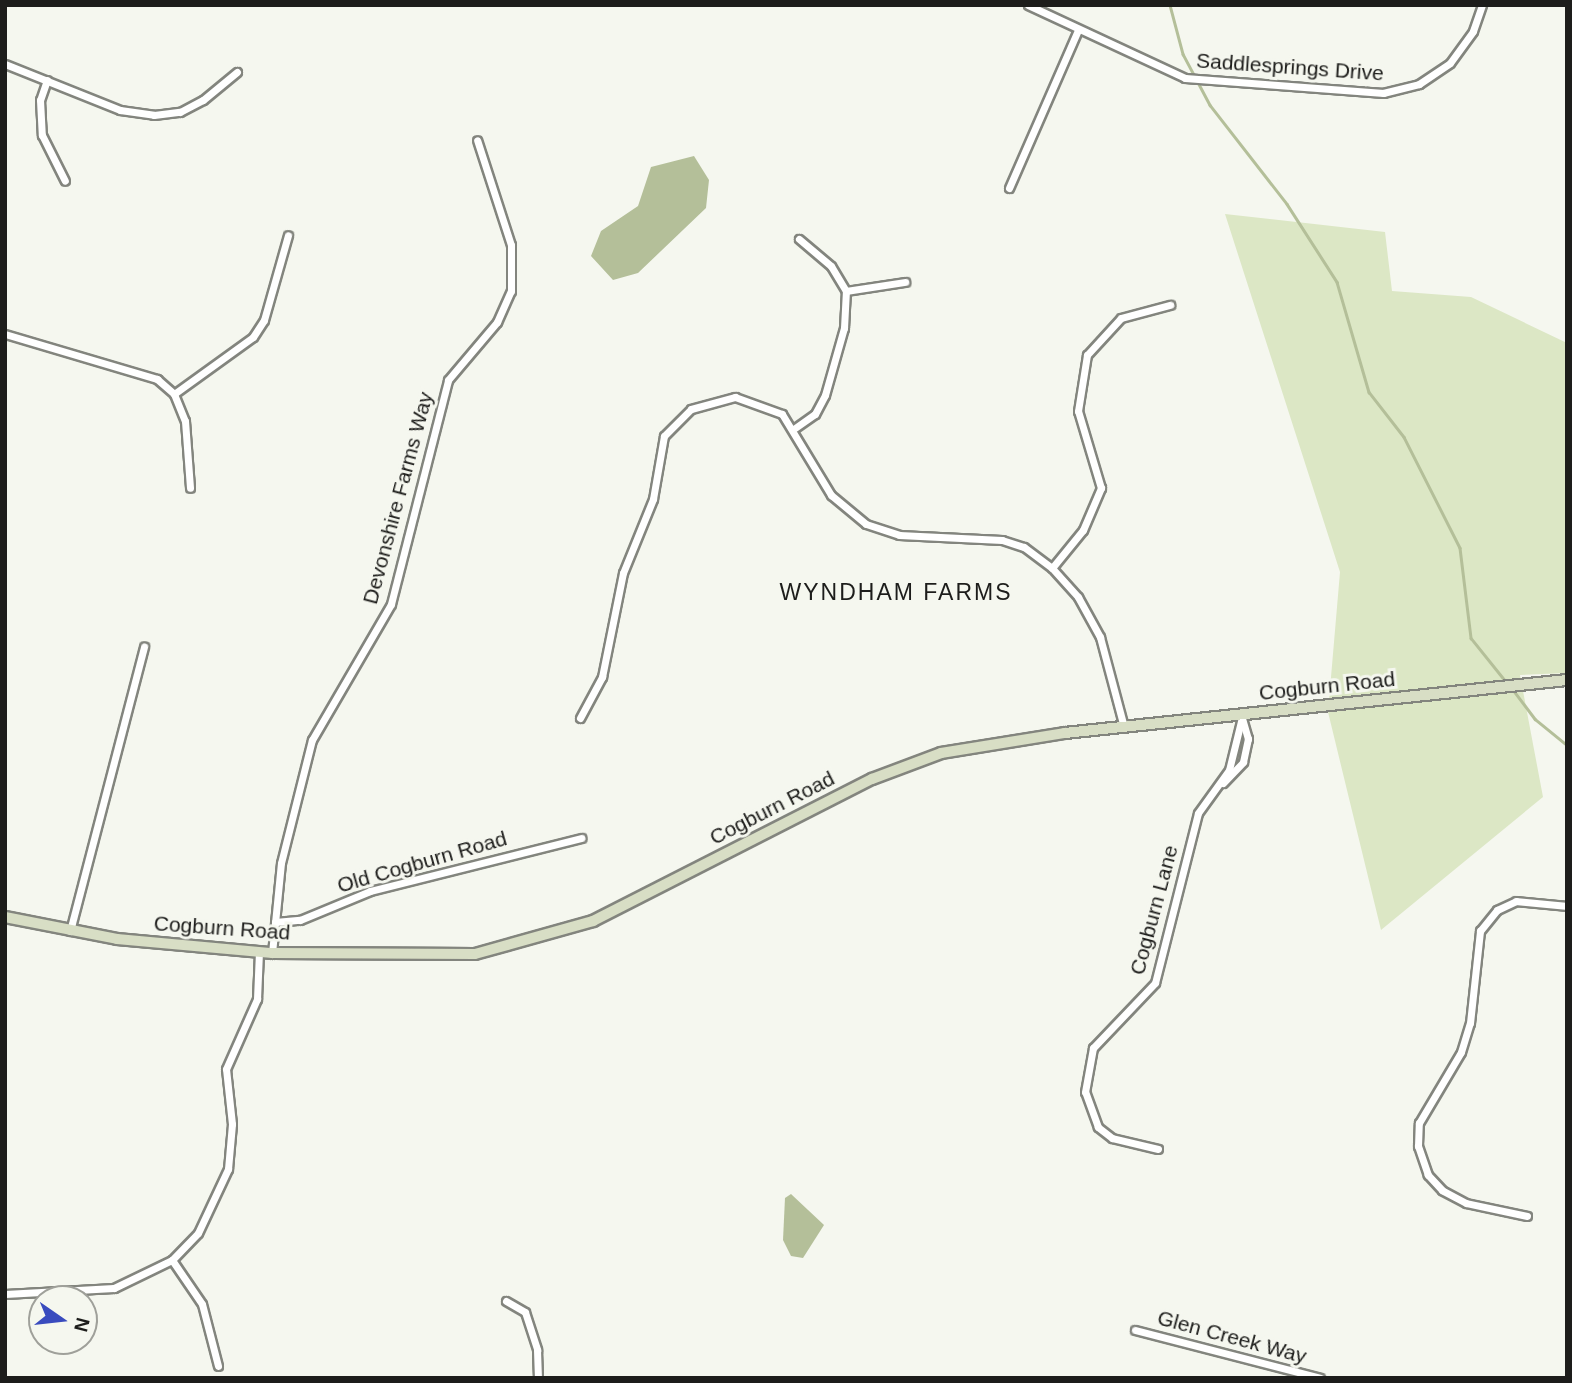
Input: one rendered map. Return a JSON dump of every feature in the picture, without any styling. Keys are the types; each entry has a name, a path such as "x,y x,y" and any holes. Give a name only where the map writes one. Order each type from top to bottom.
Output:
{"street":[{"name":"Saddlesprings Drive","path":"1028,5 1185,78 1383,93 1419,84 1450,63 1473,31 1482,5"},
{"path":"1009,188 1078,30"},
{"path":"5,64 120,110 154,114 180,112 237,72"},
{"path":"47,80 40,100 41,135 65,181"},
{"name":"Devonshire Farms Way","path":"272,953 281,863 312,740 391,604 448,380 497,322 511,290 511,245 477,140"},
{"path":"174,394 253,337 264,320 288,235"},
{"path":"795,428 815,414 825,395 844,328 846,291 831,266 799,239"},
{"path":"846,291 905,282"},
{"path":"1052,568 1083,530 1101,488 1078,411 1087,355 1121,318 1170,305"},
{"path":"5,334 136,370 174,394 185,421 190,488"},
{"path":"580,718 602,677 623,573 653,499 666,432 691,409 735,397 769,406 795,428 831,495 866,524 899,535 1002,540 1024,547 1052,568 1072,587 1100,637 1124,727"},
{"path":"69,932 144,646"},
{"name":"Cogburn Road","path":"5,917 69,932 259,952 456,956 520,945 593,921 911,762 972,746 1124,727 1567,680"},
{"name":"Cogburn Lane","path":"1158,1149 1112,1138 1088,1109 1085,1092 1098,1037 1155,983 1198,813 1219,785 1243,762 1248,739 1241,716"},
{"name":"Old Cogburn Road","path":"275,922 300,920 370,891 581,838"},
{"path":"1527,1216 1466,1203 1442,1190 1428,1175 1418,1146 1419,1123 1461,1052 1470,1023 1480,931 1497,911 1516,901 1567,906"},
{"path":"5,1294 102,1292 172,1260 205,1222 228,1170 232,1124 226,1069 257,999 259,952"},
{"path":"172,1260 202,1304 218,1366"},
{"path":"506,1301 525,1312 537,1350 538,1378"},
{"name":"Glen Creek Way","path":"1135,1330 1320,1378"}],"shaded area":[{"path":"694,156 709,180 706,208 638,273 613,280 591,256 601,231 638,206 651,167"},
{"path":"1225,214 1385,232 1392,291 1471,297 1567,343 1567,673 1520,675 1543,797 1381,930 1328,712 1340,572"},
{"path":"791,1194 824,1225 803,1258 791,1256 783,1240 785,1198"}],"waterway":[{"path":"1170,5 1183,54 1210,105 1287,204 1337,282 1369,392 1404,437 1460,548 1471,638 1507,683"},
{"path":"1514,691 1535,719 1567,745"}],"district":[{"name":"WYNDHAM FARMS","path":"896,592"}]}
